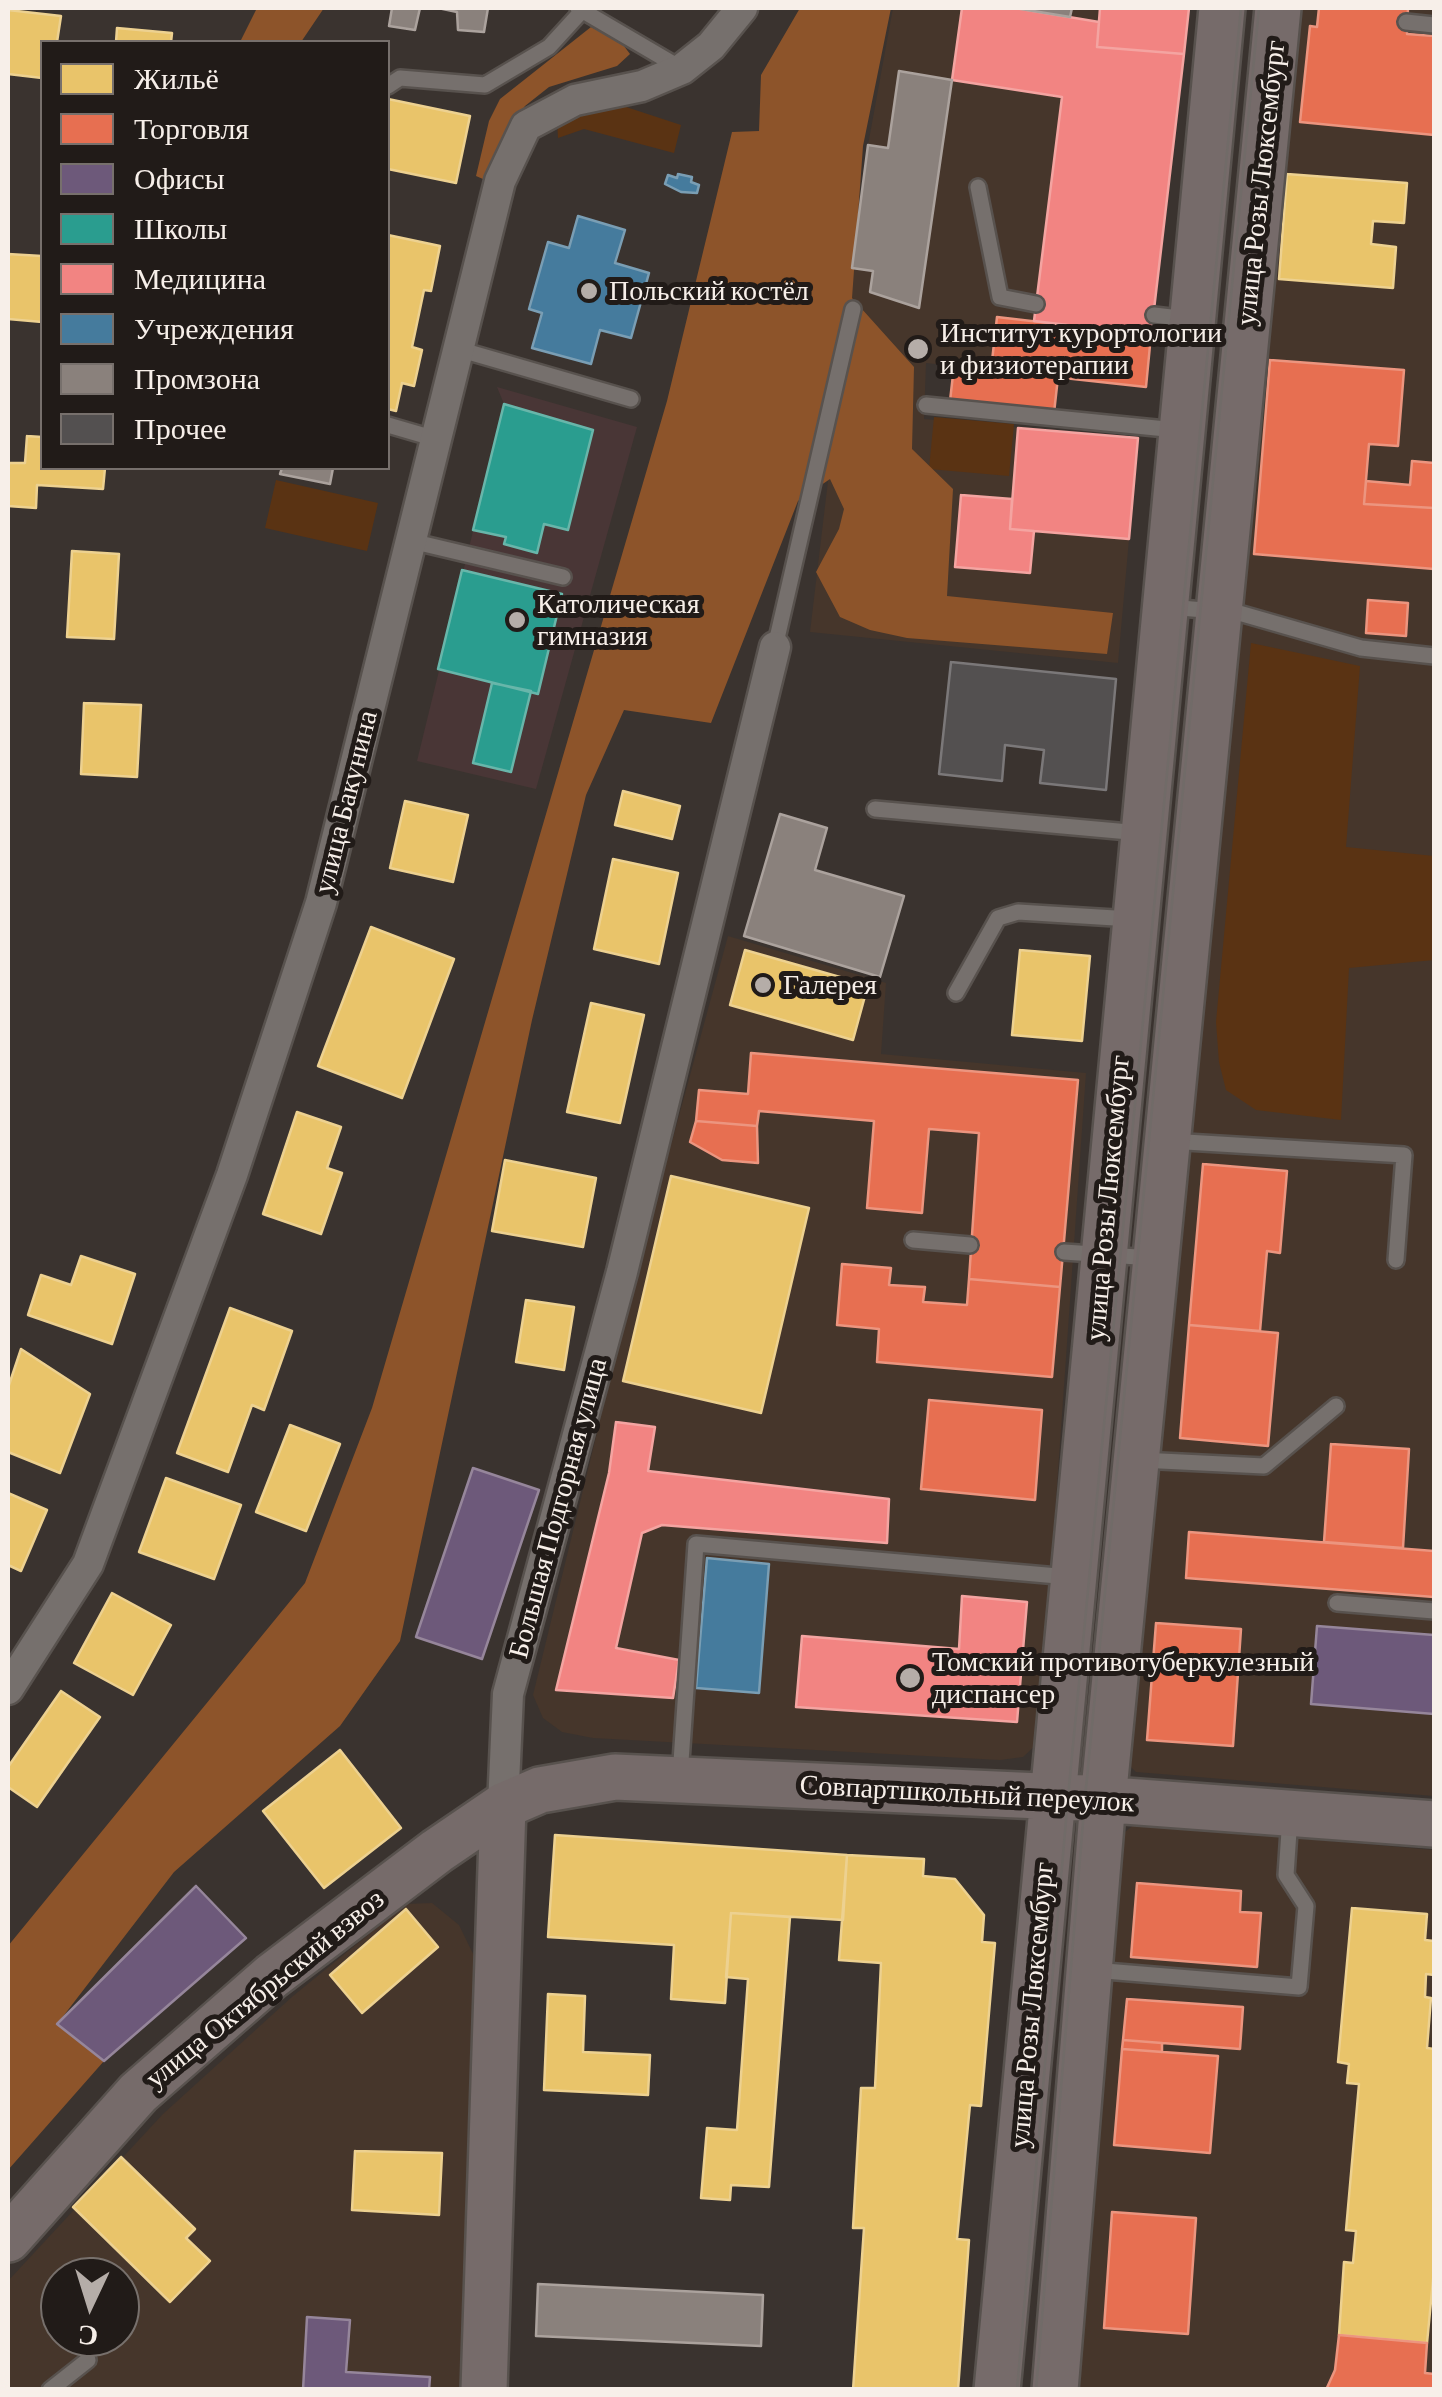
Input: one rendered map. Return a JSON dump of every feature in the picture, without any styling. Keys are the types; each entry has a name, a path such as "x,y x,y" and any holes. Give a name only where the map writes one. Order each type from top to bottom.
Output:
{"main road":[{"name":"улица Розы Люксембург","path":"997,2390 1071,1578 1083,1253 1134,919 1165,607 1182,430 1173,318 1222,8"},
{"name":"улица Розы Люксембург","path":"1055,2390 1103,1800 1278,8"},
{"name":"Совпартшкольный переулок","path":"503,1806 570,1783 614,1777 1050,1796 1434,1824"},
{"name":"улица Октябрьский взвоз","path":"8,2239 138,2093 272,1976 503,1806"},
{"name":"Большая Подгорная улица","path":"484,2390 503,1806"}],"street":[{"name":"улица Бакунина","path":"8,1689 88,1564 232,1175 321,902 500,181 526,126 575,100 642,86 682,69 710,46 742,8"},
{"name":"Большая Подгорная улица","path":"503,1806 508,1694 622,1272 774,647"}],"lane":[{"path":"390,85 400,78 485,85 549,47 580,10 682,69"},
{"path":"1406,22 1434,25"},
{"path":"978,187 1000,298 1036,304"},
{"path":"774,647 853,310"},
{"path":"458,349 631,399"},
{"path":"926,406 1182,430"},
{"path":"390,426 436,438"},
{"path":"410,541 562,577"},
{"path":"1165,607 1219,611 1360,648 1434,656"},
{"path":"875,810 1143,834"},
{"path":"956,993 998,918 1018,912 1134,919"},
{"path":"1167,1140 1404,1155 1396,1260"},
{"path":"912,1240 970,1246"},
{"path":"1083,1253 1156,1258"},
{"path":"1136,1459 1264,1466 1336,1406"},
{"path":"679,1780 696,1544 1071,1578"},
{"path":"1337,1603 1434,1612"},
{"path":"1089,1970 1299,1987 1306,1906 1286,1875 1290,1813"},
{"path":"50,2390 88,2360"}],"shaded area":[{"path":"257,8 324,8 302,40 241,40"},
{"path":"800,8 891,8 863,146 852,298 914,367 912,449 953,489 947,596 1113,613 1107,654 907,638 870,630 840,617 816,572 839,529 844,509 830,479 798,501 711,723 624,710 586,795 532,1020 400,1641 340,1726 174,1872 58,2023 104,2061 8,2170 8,1946 305,1583 372,1408 667,401 732,132 759,131 761,75"},
{"name":"Институт курортологии и физиотерапии","path":"893,8 1189,8 1151,334 997,317 991,370 926,363 924,419 1138,438 1118,663 810,632 868,145"},
{"path":"1290,8 1434,8 1434,1796 1136,1772 1129,1765 1128,1753"},
{"path":"591,27 621,42 630,54 617,66 549,87 525,106 507,132 490,182 476,176 489,121 500,99"},
{"path":"614,103 681,125 674,153 584,129 558,138 557,120"},
{"name":"Католическая гимназия","path":"497,387 637,427 536,789 417,761 504,404"},
{"path":"934,417 1014,424 1009,476 929,469"},
{"path":"276,480 378,503 367,551 265,528"},
{"path":"1251,643 1360,666 1346,847 1434,856 1434,960 1349,968 1341,1120 1256,1110 1226,1090 1219,1062 1216,1022"},
{"path":"728,936 886,983 881,1054 1086,1073 1039,1742 1023,1757 1000,1760 593,1738 562,1732 543,1718 533,1695 635,1277"},
{"path":"1135,1824 1434,1850 1434,2389 1069,2390 1120,1836"},
{"path":"432,1903 459,1925 477,1962 462,2389 8,2390 8,2281 163,2114 293,1996 406,1904"}],"building: Жильё":[{"path":"8,10 61,16 57,40 40,40 40,78 8,74"},
{"path":"117,28 172,33 171,40 116,40"},
{"path":"390,99 470,116 456,183 390,169"},
{"path":"1287,174 1407,183 1404,223 1373,221 1371,244 1396,247 1393,288 1279,279"},
{"path":"390,235 440,246 431,291 424,290 412,347 422,350 414,386 402,383 396,411 390,410"},
{"path":"8,254 40,256 40,322 8,319"},
{"path":"27,436 40,437 40,470 105,470 103,489 37,485 36,508 8,506 8,463 25,463"},
{"path":"72,551 119,554 114,639 67,637"},
{"path":"84,703 141,705 137,777 81,774"},
{"path":"623,791 680,806 672,839 615,825"},
{"path":"405,801 468,815 453,882 390,868"},
{"path":"613,859 678,873 659,964 594,949"},
{"path":"371,927 454,959 402,1098 318,1066"},
{"path":"745,950 868,985 853,1040 730,1005"},
{"path":"1020,950 1090,956 1082,1041 1012,1035"},
{"path":"591,1003 644,1015 620,1123 567,1112"},
{"path":"297,1112 341,1127 327,1168 342,1173 321,1234 263,1214"},
{"path":"505,1160 596,1178 583,1247 492,1231"},
{"path":"671,1176 809,1208 761,1413 623,1381"},
{"path":"81,1256 135,1274 112,1344 28,1315 41,1275 71,1285"},
{"path":"526,1300 574,1307 564,1370 516,1362"},
{"path":"230,1308 292,1331 264,1410 252,1405 228,1472 177,1453"},
{"path":"21,1349 90,1394 60,1473 8,1452 8,1388"},
{"path":"290,1425 340,1444 306,1531 256,1512"},
{"path":"166,1478 241,1505 214,1579 139,1552"},
{"path":"8,1493 47,1510 21,1571 8,1565"},
{"path":"112,1593 171,1625 133,1695 74,1663"},
{"path":"61,1691 100,1717 37,1807 8,1787 8,1767"},
{"path":"340,1750 401,1828 324,1888 263,1811"},
{"path":"555,1835 847,1855 843,1920 731,1913 725,2003 671,1999 674,1945 548,1937"},
{"path":"847,1855 924,1859 923,1876 955,1879 984,1915 982,1942 995,1943 981,2106 970,2105 957,2239 969,2240 958,2390 853,2390 864,2228 853,2228 861,2088 875,2088 881,1963 839,1960"},
{"path":"1352,1908 1427,1914 1425,1940 1434,1941 1434,1975 1426,1974 1425,1997 1431,1998 1427,2048 1434,2049 1434,2270 1427,2343 1339,2335 1344,2262 1353,2263 1356,2231 1346,2230 1359,2084 1347,2083 1349,2064 1338,2062"},
{"path":"406,1909 438,1947 362,2013 330,1975"},
{"path":"731,1913 790,1917 769,2187 731,2185 730,2200 701,2198 707,2128 737,2130 748,1979 726,1977"},
{"path":"548,1994 585,1996 583,2052 650,2055 648,2095 544,2090"},
{"path":"355,2151 442,2153 439,2215 352,2210"},
{"path":"121,2157 195,2229 186,2238 210,2261 170,2302 140,2273 140,2257 124,2257 73,2207"}],"building: Торговля":[{"path":"1319,8 1408,8 1407,34 1434,36 1434,135 1300,122 1310,26 1317,27"},
{"path":"997,317 1151,335 1146,387 991,370"},
{"path":"1270,360 1404,370 1398,446 1369,444 1364,504 1434,508 1434,569 1254,554"},
{"path":"954,366 1058,377 1054,413 950,401"},
{"path":"1412,461 1434,463 1434,508 1364,504 1366,481 1410,485"},
{"path":"1368,600 1408,603 1406,636 1366,633"},
{"path":"751,1053 1078,1080 1060,1287 969,1279 979,1133 929,1129 922,1213 867,1208 874,1121 759,1111 757,1126 696,1121 699,1090 748,1094"},
{"path":"696,1121 757,1126 758,1163 722,1160 690,1142"},
{"path":"1203,1164 1287,1171 1280,1253 1267,1251 1260,1331 1189,1325"},
{"path":"842,1264 891,1268 889,1285 925,1287 923,1302 967,1305 969,1279 1060,1287 1052,1377 877,1362 879,1329 837,1325"},
{"path":"1189,1325 1278,1333 1268,1446 1180,1438"},
{"path":"929,1400 1042,1410 1035,1500 921,1489"},
{"path":"1331,1444 1409,1449 1403,1548 1324,1542"},
{"path":"1189,1532 1434,1551 1434,1597 1186,1578"},
{"path":"1156,1623 1241,1629 1233,1746 1147,1740"},
{"path":"1137,1883 1241,1891 1240,1912 1261,1913 1257,1967 1131,1957"},
{"path":"1127,1999 1243,2007 1240,2049 1123,2040"},
{"path":"1123,2040 1162,2043 1162,2052 1122,2049"},
{"path":"1122,2049 1218,2056 1210,2153 1114,2145"},
{"path":"1112,2212 1196,2218 1188,2334 1104,2328"},
{"path":"1339,2335 1427,2343 1425,2373 1434,2374 1434,2390 1326,2390 1335,2370"}],"building: Офисы":[{"path":"473,1468 539,1490 482,1659 416,1637"},
{"path":"1317,1626 1434,1635 1434,1714 1311,1704"},
{"path":"196,1886 246,1938 104,2061 57,2024"},
{"path":"307,2317 350,2320 346,2372 430,2377 429,2390 303,2390"}],"building: Школы":[{"path":"504,404 593,430 568,530 544,524 537,553 504,544 506,537 473,530"},
{"name":"Католическая гимназия","path":"462,570 562,594 538,694 438,669"},
{"path":"492,683 531,691 511,772 473,763"}],"building: Медицина":[{"path":"962,8 1015,8 1099,22 1097,47 1184,54 1151,335 1034,321 1062,97 952,80"},
{"path":"1100,8 1189,8 1184,54 1097,47"},
{"path":"1018,428 1138,438 1129,539 1010,529"},
{"path":"961,495 1012,499 1010,529 1034,531 1030,573 955,567"},
{"path":"616,1422 655,1427 648,1471 889,1499 887,1543 662,1525 642,1533 616,1648 679,1660 673,1698 556,1690 609,1473"},
{"name":"Томский противотуберкулезный диспансер","path":"962,1596 1027,1602 1017,1722 796,1707 802,1636 959,1649"}],"building: Учреждения":[{"path":"678,174 692,177 691,182 699,185 697,193 681,192 665,184 668,175 677,178"},
{"name":"Польский костёл","path":"578,216 625,230 615,263 649,273 631,338 600,330 591,364 532,348 542,313 529,309 548,242 569,248"},
{"path":"707,1558 769,1564 759,1693 696,1688"}],"building: Промзона":[{"path":"392,8 420,8 415,30 389,26"},
{"path":"438,8 488,8 484,32 458,30 457,12"},
{"path":"1015,8 1072,8 1070,17"},
{"path":"899,71 952,80 919,308 870,292 873,271 852,268 868,145 888,148"},
{"path":"281,470 333,470 330,484 280,474"},
{"path":"780,814 827,828 815,870 904,896 880,977 744,936"},
{"path":"538,2284 763,2295 761,2346 536,2336"}],"building: Прочее":[{"path":"951,662 1116,679 1106,790 1040,783 1044,750 1005,745 1002,781 939,774"}],"tram line":[{"path":"1017,2390 1068,1797 1241,8"},
{"path":"1036,2390 1085,1798 1259,8"}],"place":[{"name":"Польский костёл","path":"589,291"},
{"name":"Институт курортологии и физиотерапии","path":"918,349"},
{"name":"Католическая гимназия","path":"517,620"},
{"name":"Галерея","path":"763,985"},
{"name":"Томский противотуберкулезный диспансер","path":"910,1678"}]}
